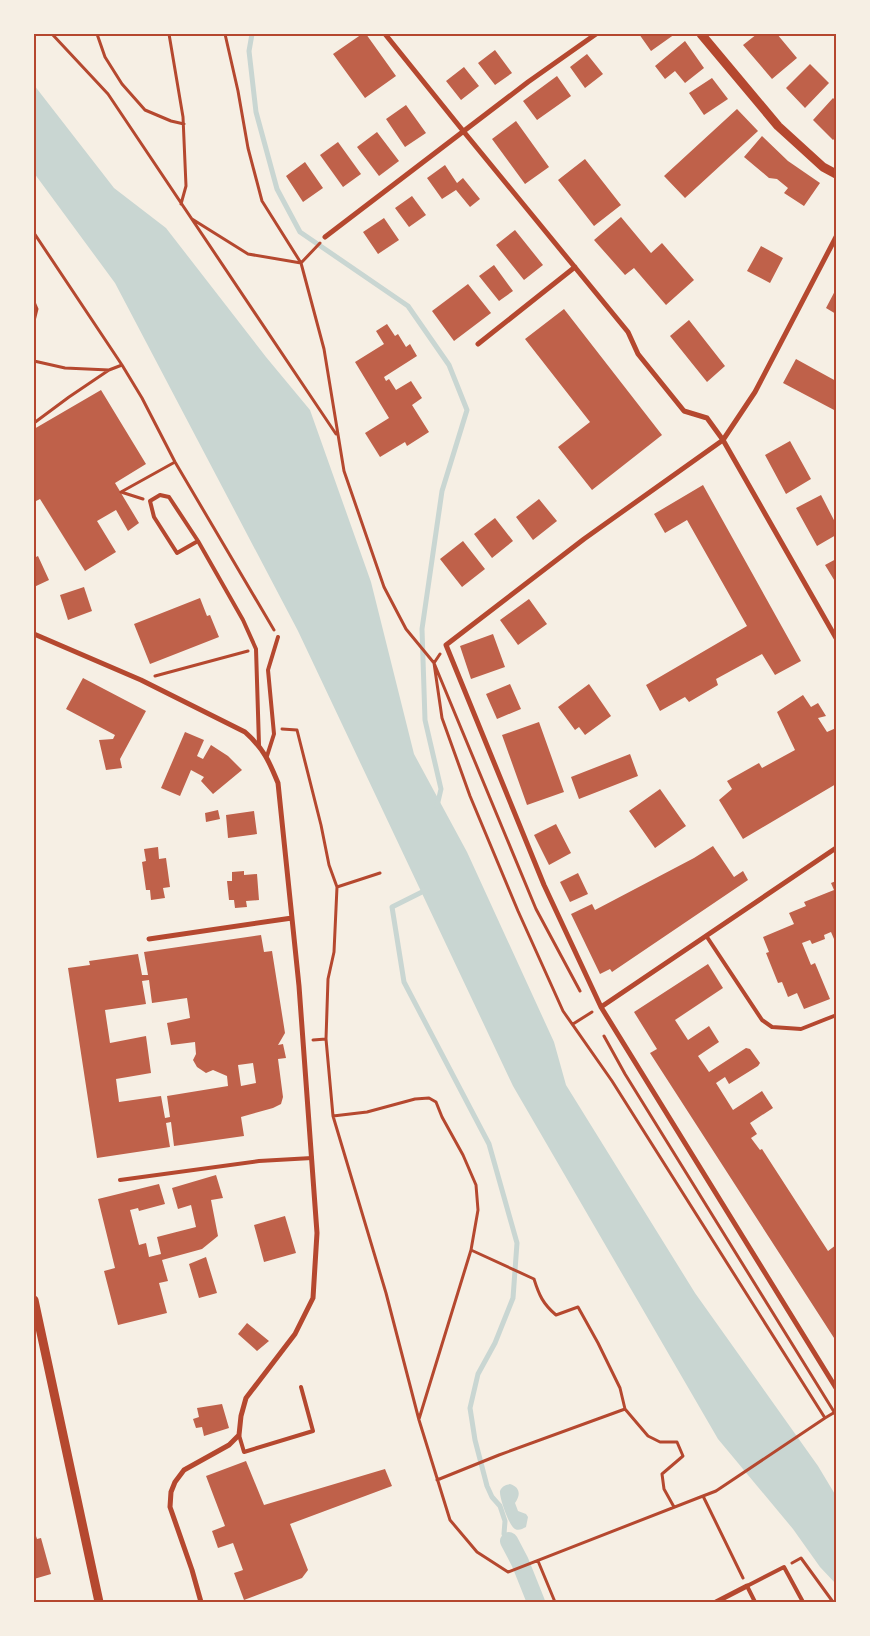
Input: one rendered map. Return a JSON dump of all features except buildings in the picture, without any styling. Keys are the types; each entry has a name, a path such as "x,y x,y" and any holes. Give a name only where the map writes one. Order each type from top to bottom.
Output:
{"street":[{"path":"385,34 628,332 638,354 684,411 707,418 723,440 836,638"},
{"path":"325,237 528,82 596,34"},
{"path":"701,34 778,126 823,167 836,174"},
{"path":"836,237 755,392 723,440 584,540 446,645 544,885 601,1007 836,1388"},
{"path":"478,344 575,267"},
{"path":"34,634 141,680 246,732 267,756 278,783 299,986 312,1158 317,1233 313,1298 295,1334 246,1398 241,1416 239,1435 229,1445 184,1470 175,1482 171,1492 170,1507 201,1602"},
{"path":"601,1007 836,848"},
{"path":"149,939 292,918"},
{"path":"34,1300 99,1602"},
{"path":"716,1602 747,1586"}],"lane":[{"path":"198,541 177,553 154,517 150,501 160,495 169,497 198,541 243,620 256,649 259,745"},
{"path":"267,756 274,734 268,670 278,637"},
{"path":"707,937 762,1020 772,1028 801,1029 834,1016"},
{"path":"120,1180 259,1161 312,1158"},
{"path":"239,1435 244,1452 313,1431 302,1387"},
{"path":"755,1602 747,1586 784,1567 803,1602"}],"path":[{"path":"52,34 108,94 338,437"},
{"path":"97,34 105,57 122,84 145,110 171,121 184,124"},
{"path":"169,34 184,124 186,186 181,204"},
{"path":"225,34 248,148 262,201 301,263 324,349 344,471 384,587 406,629 434,663 442,718 470,796 518,911 564,1011 612,1081 825,1418"},
{"path":"190,218 248,254 301,263"},
{"path":"34,233 142,398 175,462 278,637"},
{"path":"301,263 314,250"},
{"path":"34,302 37,310 34,321"},
{"path":"34,361 64,368 109,370"},
{"path":"34,423 109,370 122,365"},
{"path":"150,501 121,492 175,462"},
{"path":"141,680 256,649"},
{"path":"274,729 297,730 321,824 329,865 337,887 334,952 328,979 326,1039 333,1116 386,1293 419,1420 450,1520 477,1552 508,1572 716,1490 825,1418 836,1413"},
{"path":"337,887 380,874"},
{"path":"836,974 836,987"},
{"path":"573,1024 592,1013"},
{"path":"333,1116 367,1112 415,1099 429,1098 436,1102 463,1155 476,1186 478,1210 471,1250 419,1420"},
{"path":"471,1250 534,1279 538,1295 556,1315 578,1307 620,1388 624,1409 648,1436 660,1442 677,1442 683,1456 662,1474 664,1489 674,1507"},
{"path":"437,1480 624,1409"},
{"path":"703,1496 747,1586"},
{"path":"801,1558 833,1602"},
{"path":"538,1560 555,1602"}],"shaded area":[{"path":"34,85 114,188 166,228 266,357 310,410 371,582 414,754 467,852 554,1042 566,1085 695,1293 818,1466 836,1496 836,1584 820,1567 793,1529 718,1439 513,1086 298,631 115,283 34,173"},
{"path":"510,1484 518,1489 518,1497 515,1503 518,1511 526,1514 528,1517 526,1527 520,1530 516,1530 513,1527 507,1517 501,1499 501,1489"}],"waterway":[{"path":"252,34 249,51 256,112 277,189 300,232 408,306 449,365 467,410 442,491 422,629 425,720 441,789 437,806"},
{"path":"426,890 392,907 404,982 489,1144 517,1243 513,1298 495,1343 478,1374 470,1408 475,1440 487,1486 492,1497 500,1506 505,1521 504,1534 509,1541"},
{"path":"509,1541 520,1562 536,1602"}]}
